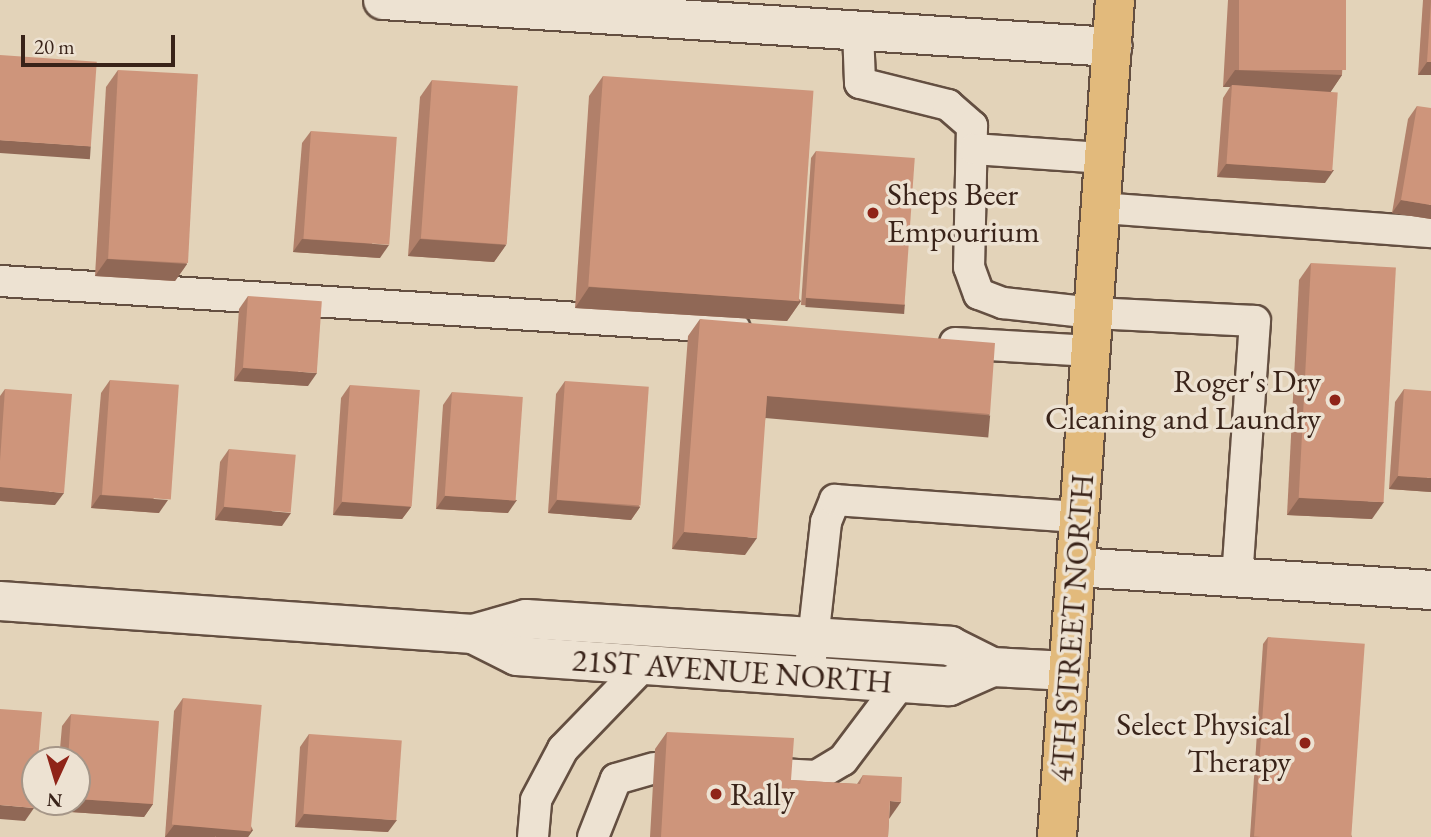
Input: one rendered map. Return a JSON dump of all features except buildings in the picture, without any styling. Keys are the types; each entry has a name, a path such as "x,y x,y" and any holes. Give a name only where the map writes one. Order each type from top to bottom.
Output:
{"main road":[{"name":"4TH STREET NORTH","path":"1057,837 1115,0"}],"street":[{"path":"383,0 1112,47"},
{"path":"1076,567 1431,590"},
{"name":"21ST AVENUE NORTH","path":"0,601 473,634 526,619 813,637 950,646 992,667 1068,671"},
{"name":"21ST AVENUE NORTH","path":"473,634 517,656 901,683 949,686 992,667"}],"lane":[{"path":"858,30 860,83 956,108 974,130 969,267 974,289 1003,303 1093,313 1255,321 1237,578"},
{"path":"974,149 1104,158"},
{"path":"1101,208 1431,232"},
{"path":"0,281 759,330"},
{"path":"925,341 1091,351"},
{"path":"810,677 826,522 835,500 1080,517"},
{"path":"533,837 536,800 563,749 644,665"},
{"path":"780,774 816,776 843,760 901,683"},
{"path":"593,837 601,803 616,779 654,768"}],"place":[{"name":"Sheps Beer Empourium","path":"873,213"},
{"name":"Roger's Dry Cleaning and Laundry","path":"1335,400"},
{"name":"Select Physical Therapy","path":"1305,743"},
{"name":"Rally","path":"716,794"}]}
